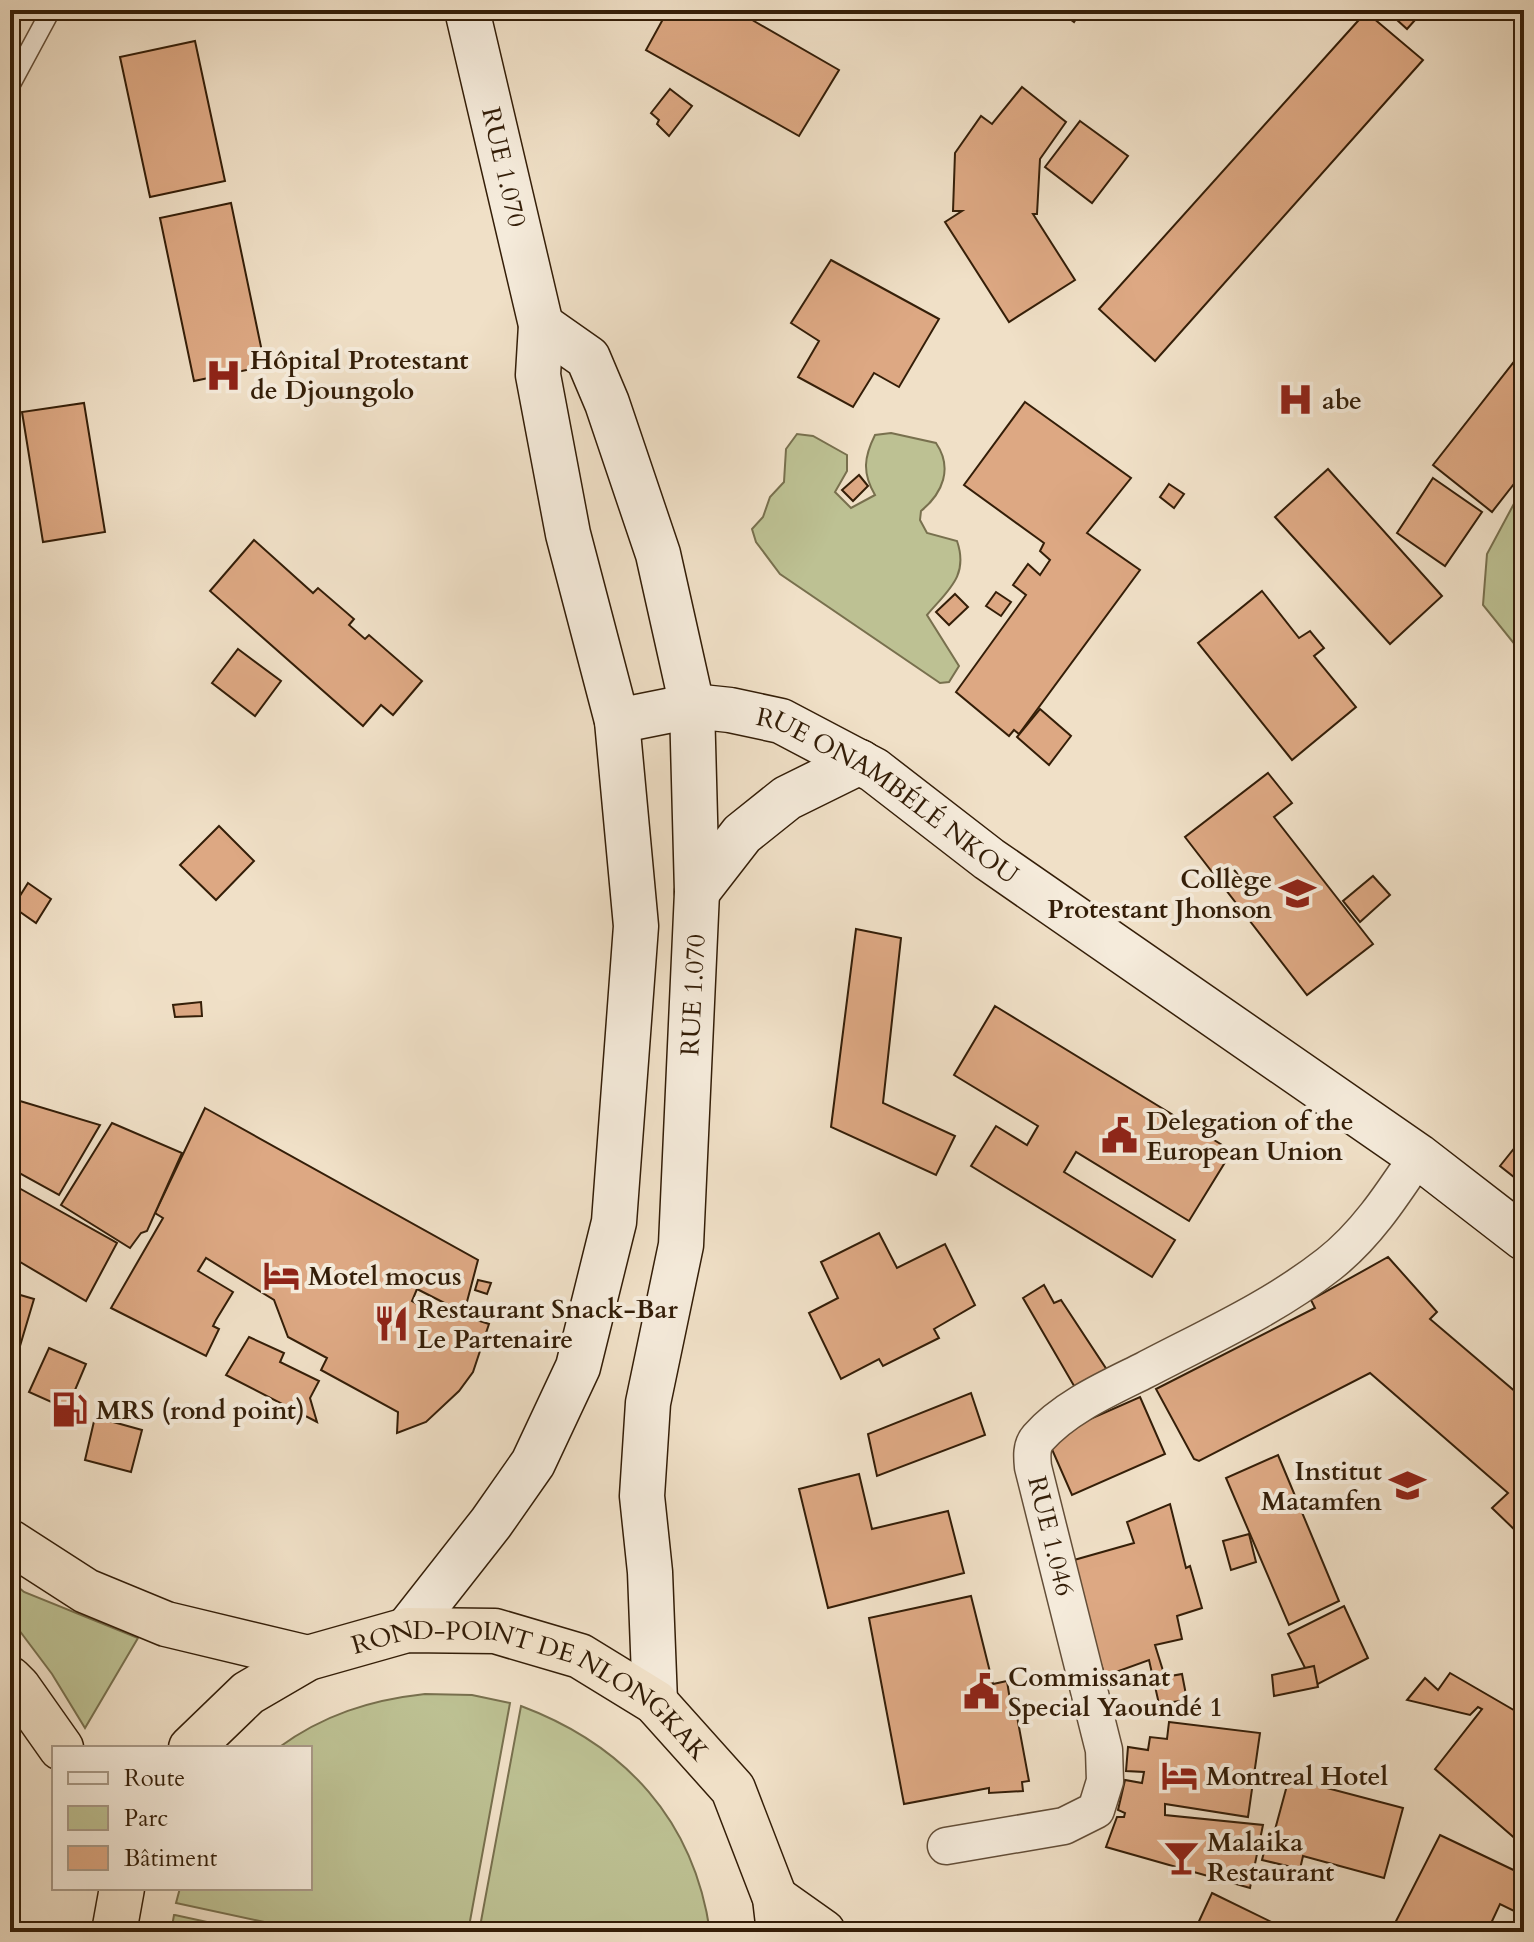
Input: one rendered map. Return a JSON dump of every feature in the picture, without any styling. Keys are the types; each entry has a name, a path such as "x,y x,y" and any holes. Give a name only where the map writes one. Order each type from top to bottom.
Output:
{"highway":[{"path":"10,1542 86,1591 166,1624 308,1658"},
{"name":"ROND-POINT DE NLONGKAK","path":"193,1746 248,1693 308,1658 407,1630 495,1631 580,1656 655,1702 733,1789 777,1915"},
{"path":"10,1679 60,1746"},
{"path":"114,1932 122,1890"},
{"path":"777,1915 823,1932"}],"main road":[{"name":"RUE 1.070","path":"407,1630 491,1523 533,1463 578,1367 614,1222 636,926 617,721 568,534 538,375 541,325 467,10"},
{"name":"RUE 1.070","path":"541,325 588,358 607,403 658,554 692,706 697,892 681,1245 648,1403 642,1496 650,1572 655,1702"},
{"name":"RUE ONAMBÉLÉ NKOU","path":"617,721 692,706 781,721 860,762 989,859 1418,1156 1524,1238"},
{"path":"697,892 742,834 787,798 860,762"}],"street":[{"name":"RUE 1.046","path":"946,1846 1064,1826 1096,1810 1105,1781 1104,1750 1033,1467 1035,1441 1066,1414 1127,1379 1278,1302 1332,1262 1378,1215 1418,1156"}],"lane":[{"path":"10,86 51,10"}],"green space":[{"path":"891,433 936,443 944,462 940,488 921,511 920,520 927,533 957,541 960,553 954,582 927,615 959,666 949,682 940,683 780,574 756,542 752,529 763,517 770,497 784,482 786,449 797,434 813,436 847,455 847,471 835,492 851,508 875,495 866,472 869,451 875,435"},
{"path":"1524,485 1524,650 1516,646 1483,605 1487,554"},
{"path":"10,1580 24,1592 138,1638 85,1728 52,1674 10,1618"},
{"path":"425,1694 472,1695 510,1703 468,1932 311,1932 176,1903 179,1890 312,1890 312,1746 281,1746 330,1718 385,1700"},
{"path":"521,1706 558,1722 592,1742 622,1765 648,1792 671,1822 688,1855 702,1892 710,1932 479,1932"},
{"path":"175,1915 253,1932 171,1932"}],"building":[{"path":"668,10 751,10 747,17 839,70 799,136 646,50"},
{"path":"1058,10 1082,10 1074,22"},
{"path":"1386,10 1424,10 1407,29"},
{"path":"1366,12 1423,60 1155,361 1099,309"},
{"path":"195,41 225,181 150,197 120,57"},
{"path":"1022,87 1066,122 1040,159 1037,214 1033,214 1075,280 1009,322 945,222 962,211 953,211 955,153 981,116 992,124"},
{"path":"670,89 692,106 669,136 651,113"},
{"path":"1080,121 1128,156 1092,203 1045,167"},
{"path":"231,203 265,366 194,381 160,218"},
{"path":"831,260 939,319 899,387 874,373 853,407 798,377 819,341 791,323"},
{"path":"1524,349 1524,471 1492,512 1433,465"},
{"path":"1025,402 1131,478 1087,533 1140,570 1019,734 1014,730 1009,736 956,692 1026,595 1013,585 1028,564 1040,575 1050,560 1040,551 1044,543 964,485"},
{"path":"84,403 105,532 43,542 22,412"},
{"path":"1328,469 1442,596 1390,644 1275,517"},
{"path":"859,475 868,486 853,501 842,490"},
{"path":"1433,478 1482,512 1445,566 1397,533"},
{"path":"1169,484 1184,494 1174,508 1160,497"},
{"path":"254,540 313,593 318,588 354,619 349,625 365,639 369,635 422,681 393,715 381,705 363,726 210,591"},
{"path":"1262,591 1299,638 1310,631 1324,648 1314,656 1356,707 1292,760 1198,643"},
{"path":"996,592 1011,602 1001,616 986,606"},
{"path":"955,594 968,607 949,625 936,612"},
{"path":"238,649 281,681 255,716 212,683"},
{"path":"1040,709 1071,736 1049,765 1017,737"},
{"name":"Collège Protestant Jhonson","path":"1268,773 1292,803 1274,817 1373,944 1307,995 1185,837"},
{"path":"219,826 254,861 216,900 180,865"},
{"path":"1373,876 1390,895 1360,922 1343,901"},
{"path":"28,883 51,899 36,923 13,907"},
{"path":"856,929 901,938 883,1103 955,1136 936,1175 831,1127"},
{"path":"201,1002 202,1016 175,1017 173,1005"},
{"name":"Delegation of the European Union","path":"995,1006 1232,1151 1189,1221 1076,1152 1064,1172 1175,1240 1152,1277 971,1166 996,1126 1027,1145 1038,1126 954,1075"},
{"path":"10,1067 18,1071 10,1092"},
{"path":"10,1098 100,1125 59,1195 10,1168"},
{"path":"205,1108 478,1260 464,1313 417,1289 412,1301 443,1319 446,1310 489,1324 473,1372 459,1391 426,1422 397,1433 398,1412 321,1370 327,1358 288,1337 274,1300 206,1258 198,1271 233,1292 213,1326 219,1329 206,1356 111,1308 163,1218 155,1213"},
{"path":"112,1123 182,1153 147,1231 141,1233 130,1248 61,1205"},
{"path":"1524,1136 1524,1185 1500,1166"},
{"path":"10,1183 117,1243 86,1301 10,1256"},
{"path":"879,1233 897,1268 945,1244 975,1305 934,1329 939,1338 883,1366 879,1359 841,1379 809,1313 838,1298 821,1262"},
{"path":"1388,1257 1437,1312 1430,1319 1524,1399 1524,1529 1519,1534 1492,1508 1508,1493 1370,1373 1199,1461 1194,1459 1156,1389 1315,1308 1311,1300"},
{"path":"478,1280 491,1283 487,1294 475,1290"},
{"path":"1044,1285 1054,1303 1061,1300 1109,1373 1077,1391 1023,1298"},
{"path":"10,1292 34,1299 20,1346 10,1343"},
{"path":"249,1337 284,1353 280,1362 319,1381 310,1398 317,1422 226,1375"},
{"path":"49,1348 86,1364 67,1409 29,1392"},
{"path":"971,1393 985,1435 877,1476 868,1434"},
{"path":"1140,1397 1165,1454 1072,1495 1047,1438"},
{"path":"95,1417 142,1430 131,1472 85,1460"},
{"path":"1278,1455 1339,1601 1289,1625 1226,1478"},
{"path":"859,1474 872,1529 948,1511 964,1573 828,1608 799,1489"},
{"path":"1170,1504 1186,1568 1190,1566 1202,1608 1177,1616 1182,1639 1155,1645 1165,1677 1182,1674 1187,1700 1159,1704 1149,1660 1105,1676 1067,1562 1134,1543 1127,1522"},
{"path":"1249,1534 1256,1562 1231,1570 1223,1541"},
{"path":"971,1596 993,1684 1007,1681 1029,1781 1022,1782 1023,1791 989,1793 989,1788 904,1804 869,1618"},
{"path":"1344,1606 1368,1658 1314,1686 1288,1634"},
{"path":"1314,1666 1318,1687 1274,1696 1272,1675"},
{"path":"1450,1673 1524,1716 1524,1833 1518,1841 1435,1769 1482,1709 1478,1707 1470,1715 1407,1700 1425,1678 1438,1690"},
{"path":"1169,1722 1260,1733 1248,1817 1165,1804 1165,1815 1263,1825 1250,1888 1106,1847 1117,1817 1124,1817 1125,1813 1118,1810 1125,1780 1142,1783 1144,1772 1126,1771 1128,1747 1148,1750 1150,1737 1167,1739"},
{"path":"1289,1778 1403,1808 1384,1878 1303,1856 1300,1869 1262,1860 1268,1836 1273,1837"},
{"path":"1440,1835 1524,1875 1524,1889 1514,1911 1500,1904 1487,1932 1404,1932 1393,1927"},
{"path":"1212,1893 1292,1932 1194,1932"}],"place":[{"name":"Hôpital Protestant de Djoungolo","path":"224,375"},
{"name":"abe","path":"1296,400"},
{"name":"Collège Protestant Jhonson","path":"1298,894"},
{"name":"Delegation of the European Union","path":"1120,1136"},
{"name":"Motel mocus","path":"282,1276"},
{"name":"Restaurant Snack-Bar Le Partenaire","path":"391,1324"},
{"name":"MRS (rond point)","path":"70,1410"},
{"name":"Institut Matamfen","path":"1408,1486"},
{"name":"Commissanat Special Yaoundé 1","path":"982,1692"},
{"name":"Montreal Hotel","path":"1180,1776"},
{"name":"Malaika Restaurant","path":"1181,1857"}]}
